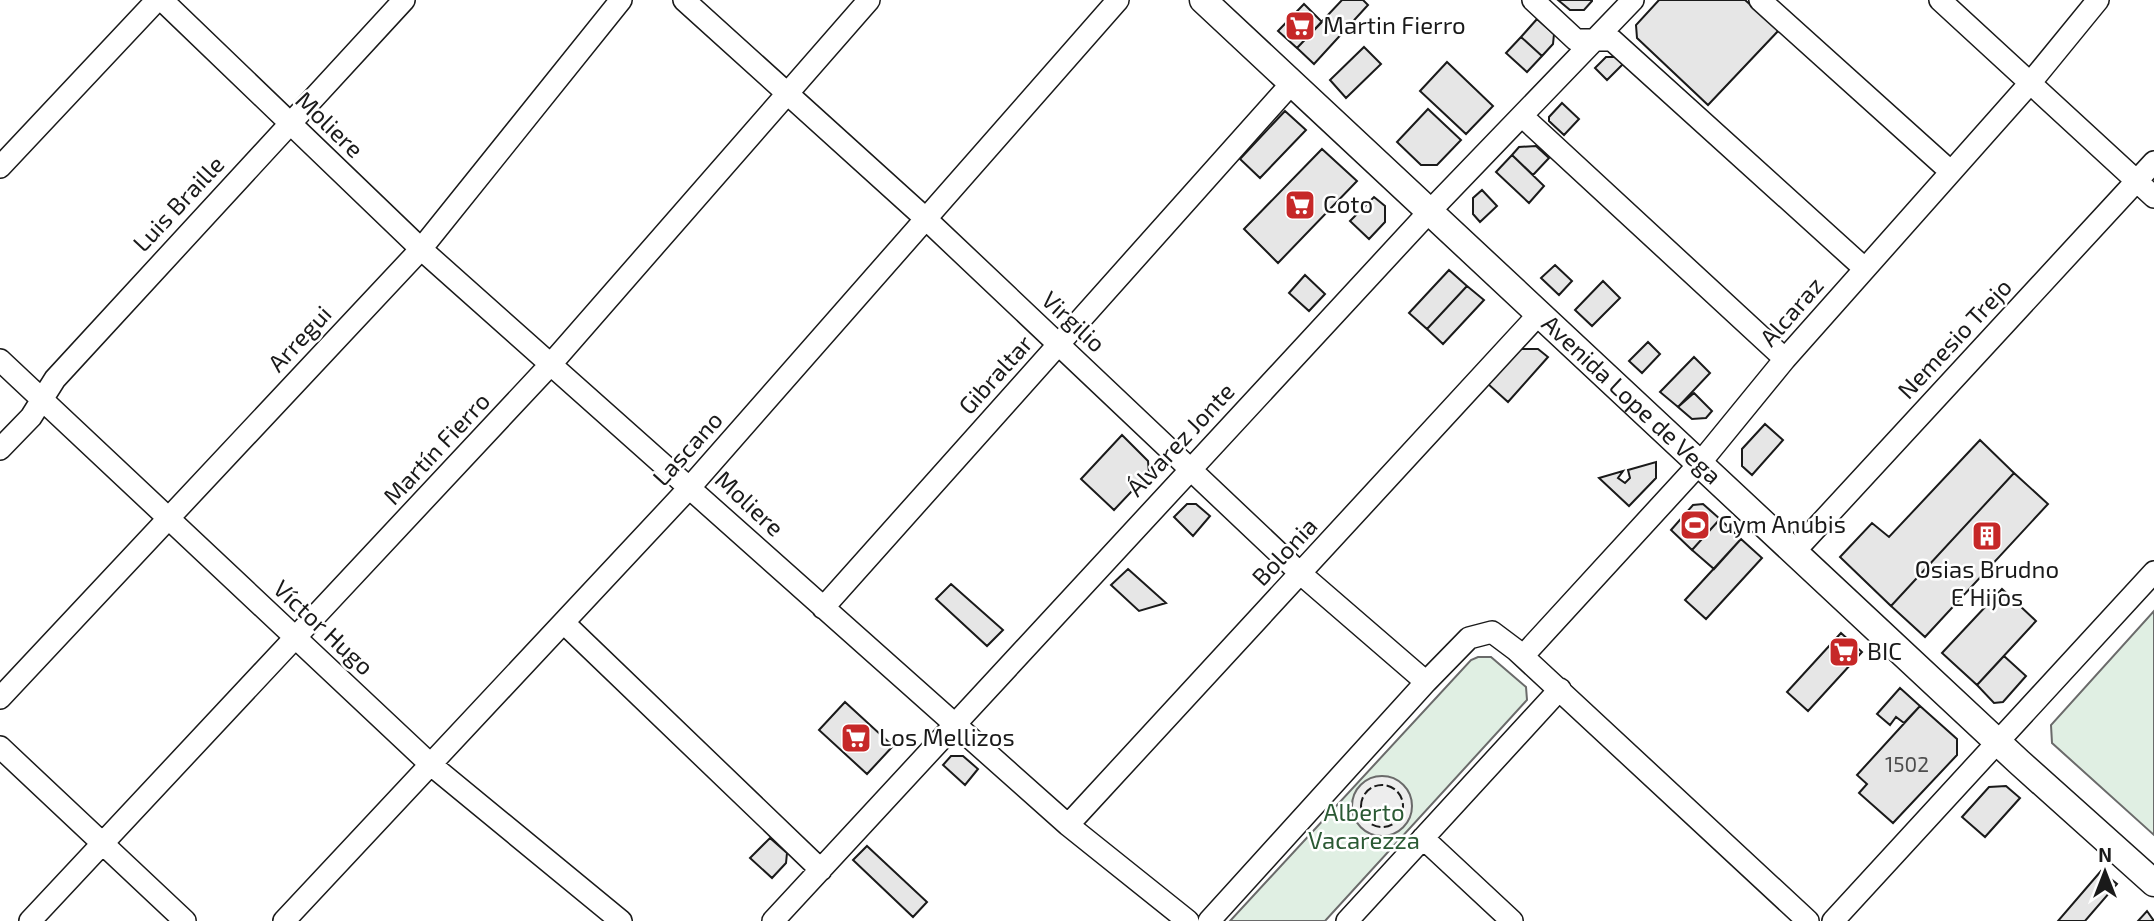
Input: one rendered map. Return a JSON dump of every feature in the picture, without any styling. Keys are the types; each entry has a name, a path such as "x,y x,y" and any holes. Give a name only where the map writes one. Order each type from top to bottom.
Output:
{"main road":[{"name":"Avenida Lope de Vega","path":"1203,0 1998,742 2154,883"}],"street":[{"path":"0,167 157,0"},
{"name":"Moliere","path":"162,0 421,249 691,486 823,608 1068,825 1188,921"},
{"name":"Luis Braille","path":"0,449 30,417 55,379 404,0"},
{"name":"Arregui","path":"0,698 421,249 621,0"},
{"name":"Virgilio","path":"684,0 925,218 1301,574 1426,682"},
{"name":"Martín Fierro","path":"30,921 551,364 869,0"},
{"name":"Lascano","path":"284,921 691,486 1118,0"},
{"path":"1533,0 1576,40 1612,40 1864,268"},
{"name":"Álvarez Jonte","path":"773,921 1429,212 1633,0"},
{"path":"1760,0 1950,171"},
{"path":"1940,0 2154,197"},
{"name":"Alcaraz","path":"1523,656 1700,463 1785,359 2031,82 2098,0"},
{"name":"Gibraltar","path":"823,608 1291,84"},
{"path":"1522,116 1785,359"},
{"name":"Nemesio Trejo","path":"1794,552 2154,162"},
{"name":"Bolonia","path":"1068,825 1539,314"},
{"name":"Víctor Hugo","path":"0,360 430,764 621,921"},
{"path":"1833,921 2154,572"},
{"path":"564,623 821,870"},
{"path":"1209,921 1426,682 1469,638 1486,632 1498,634 1560,689 1808,921"},
{"path":"1347,921 1560,689"},
{"path":"0,747 185,921"},
{"path":"1423,838 1512,921"}],"green space":[{"path":"2154,611 2154,835 2052,743 2051,725"},
{"name":"Alberto Vacarezza","path":"1491,657 1526,687 1527,700 1325,921 1230,921 1471,660"}],"shaded area":[{"path":"1376,776 1388,776 1407,789 1412,806 1410,818 1399,831 1388,836 1376,836 1357,823 1352,812 1352,800 1365,781"}],"building":[{"path":"1342,0 1363,0 1368,5 1314,64 1297,48"},
{"path":"1558,0 1592,1 1584,10 1570,10"},
{"path":"1659,0 1745,0 1779,30 1708,105 1637,38 1636,25"},
{"name":"Martin Fierro","path":"1304,4 1322,22 1297,48 1278,31"},
{"path":"1537,19 1554,34 1553,44 1542,56 1521,37"},
{"path":"1521,37 1542,56 1527,72 1506,53"},
{"path":"1364,47 1381,64 1346,98 1330,80"},
{"path":"1606,57 1615,57 1623,64 1607,80 1595,68"},
{"path":"1447,62 1493,106 1466,134 1420,91"},
{"path":"1562,103 1579,119 1564,135 1549,121 1549,117"},
{"path":"1428,109 1461,140 1437,165 1421,165 1397,142"},
{"path":"1285,111 1306,130 1260,178 1240,159"},
{"path":"1536,146 1549,158 1533,175 1512,155 1519,147"},
{"name":"Coto","path":"1322,149 1357,181 1278,263 1244,229"},
{"path":"1512,155 1544,186 1529,203 1496,172"},
{"path":"1482,190 1497,206 1480,222 1473,214 1473,198"},
{"path":"1374,197 1385,206 1385,222 1369,239 1350,221"},
{"path":"1555,265 1572,281 1559,295 1541,278"},
{"path":"1449,270 1467,286 1427,329 1409,313"},
{"path":"1305,275 1325,294 1309,311 1289,293"},
{"path":"1603,281 1620,298 1592,326 1575,310"},
{"path":"1467,286 1484,300 1443,344 1427,329"},
{"path":"1648,342 1660,354 1642,373 1629,361"},
{"path":"1519,349 1538,349 1548,357 1508,402 1488,384"},
{"path":"1694,357 1710,373 1678,407 1660,392"},
{"path":"1694,393 1712,411 1706,418 1692,419 1678,407"},
{"path":"1765,424 1783,440 1752,475 1742,466 1742,449"},
{"path":"1122,435 1148,461 1149,473 1114,510 1081,479"},
{"path":"1980,440 2014,473 1891,606 1840,557 1872,523 1889,537"},
{"path":"1656,462 1656,478 1629,506 1599,478 1623,471 1618,478 1625,483 1630,478 1628,470"},
{"name":"Osias Brudno E Hijos","path":"2014,473 2048,504 1925,637 1891,606"},
{"path":"1187,504 1196,504 1210,516 1193,536 1174,517"},
{"name":"Gym Anubis","path":"1703,504 1720,519 1692,550 1671,530 1693,505"},
{"path":"1720,519 1741,539 1714,569 1692,550"},
{"path":"1741,539 1762,558 1706,619 1685,600"},
{"path":"1128,569 1166,603 1139,611 1111,585"},
{"path":"951,584 1003,630 987,646 936,599"},
{"path":"2002,589 2036,621 1977,685 1942,653"},
{"path":"1841,633 1862,652 1808,711 1787,692"},
{"path":"2004,656 2026,676 2003,702 1994,703 1977,685"},
{"path":"1900,688 1920,706 1904,723 1896,717 1890,725 1877,714"},
{"name":"Los Mellizos","path":"845,702 893,746 867,774 819,730"},
{"path":"1920,706 1957,739 1957,755 1893,823 1859,793 1867,784 1857,775"},
{"path":"951,756 963,756 978,769 965,785 943,765"},
{"path":"2006,786 2020,798 1985,837 1962,817 1989,787"},
{"path":"770,838 787,853 786,863 772,878 750,858"},
{"path":"867,846 927,902 913,917 853,860"},
{"path":"2101,871 2117,884 2085,921 2058,921"},
{"path":"2147,911 2154,921 2138,921"}],"fence":[{"path":"1382,785 1397,791 1403,806 1397,821 1382,827 1367,821 1361,806 1367,791 1382,785"}],"place":[{"name":"Martin Fierro","path":"1300,26"},
{"name":"Coto","path":"1300,205"},
{"name":"Gym Anubis","path":"1695,525"},
{"name":"Osias Brudno E Hijos","path":"1987,536"},
{"name":"BIC","path":"1844,652"},
{"name":"Los Mellizos","path":"856,738"}]}
